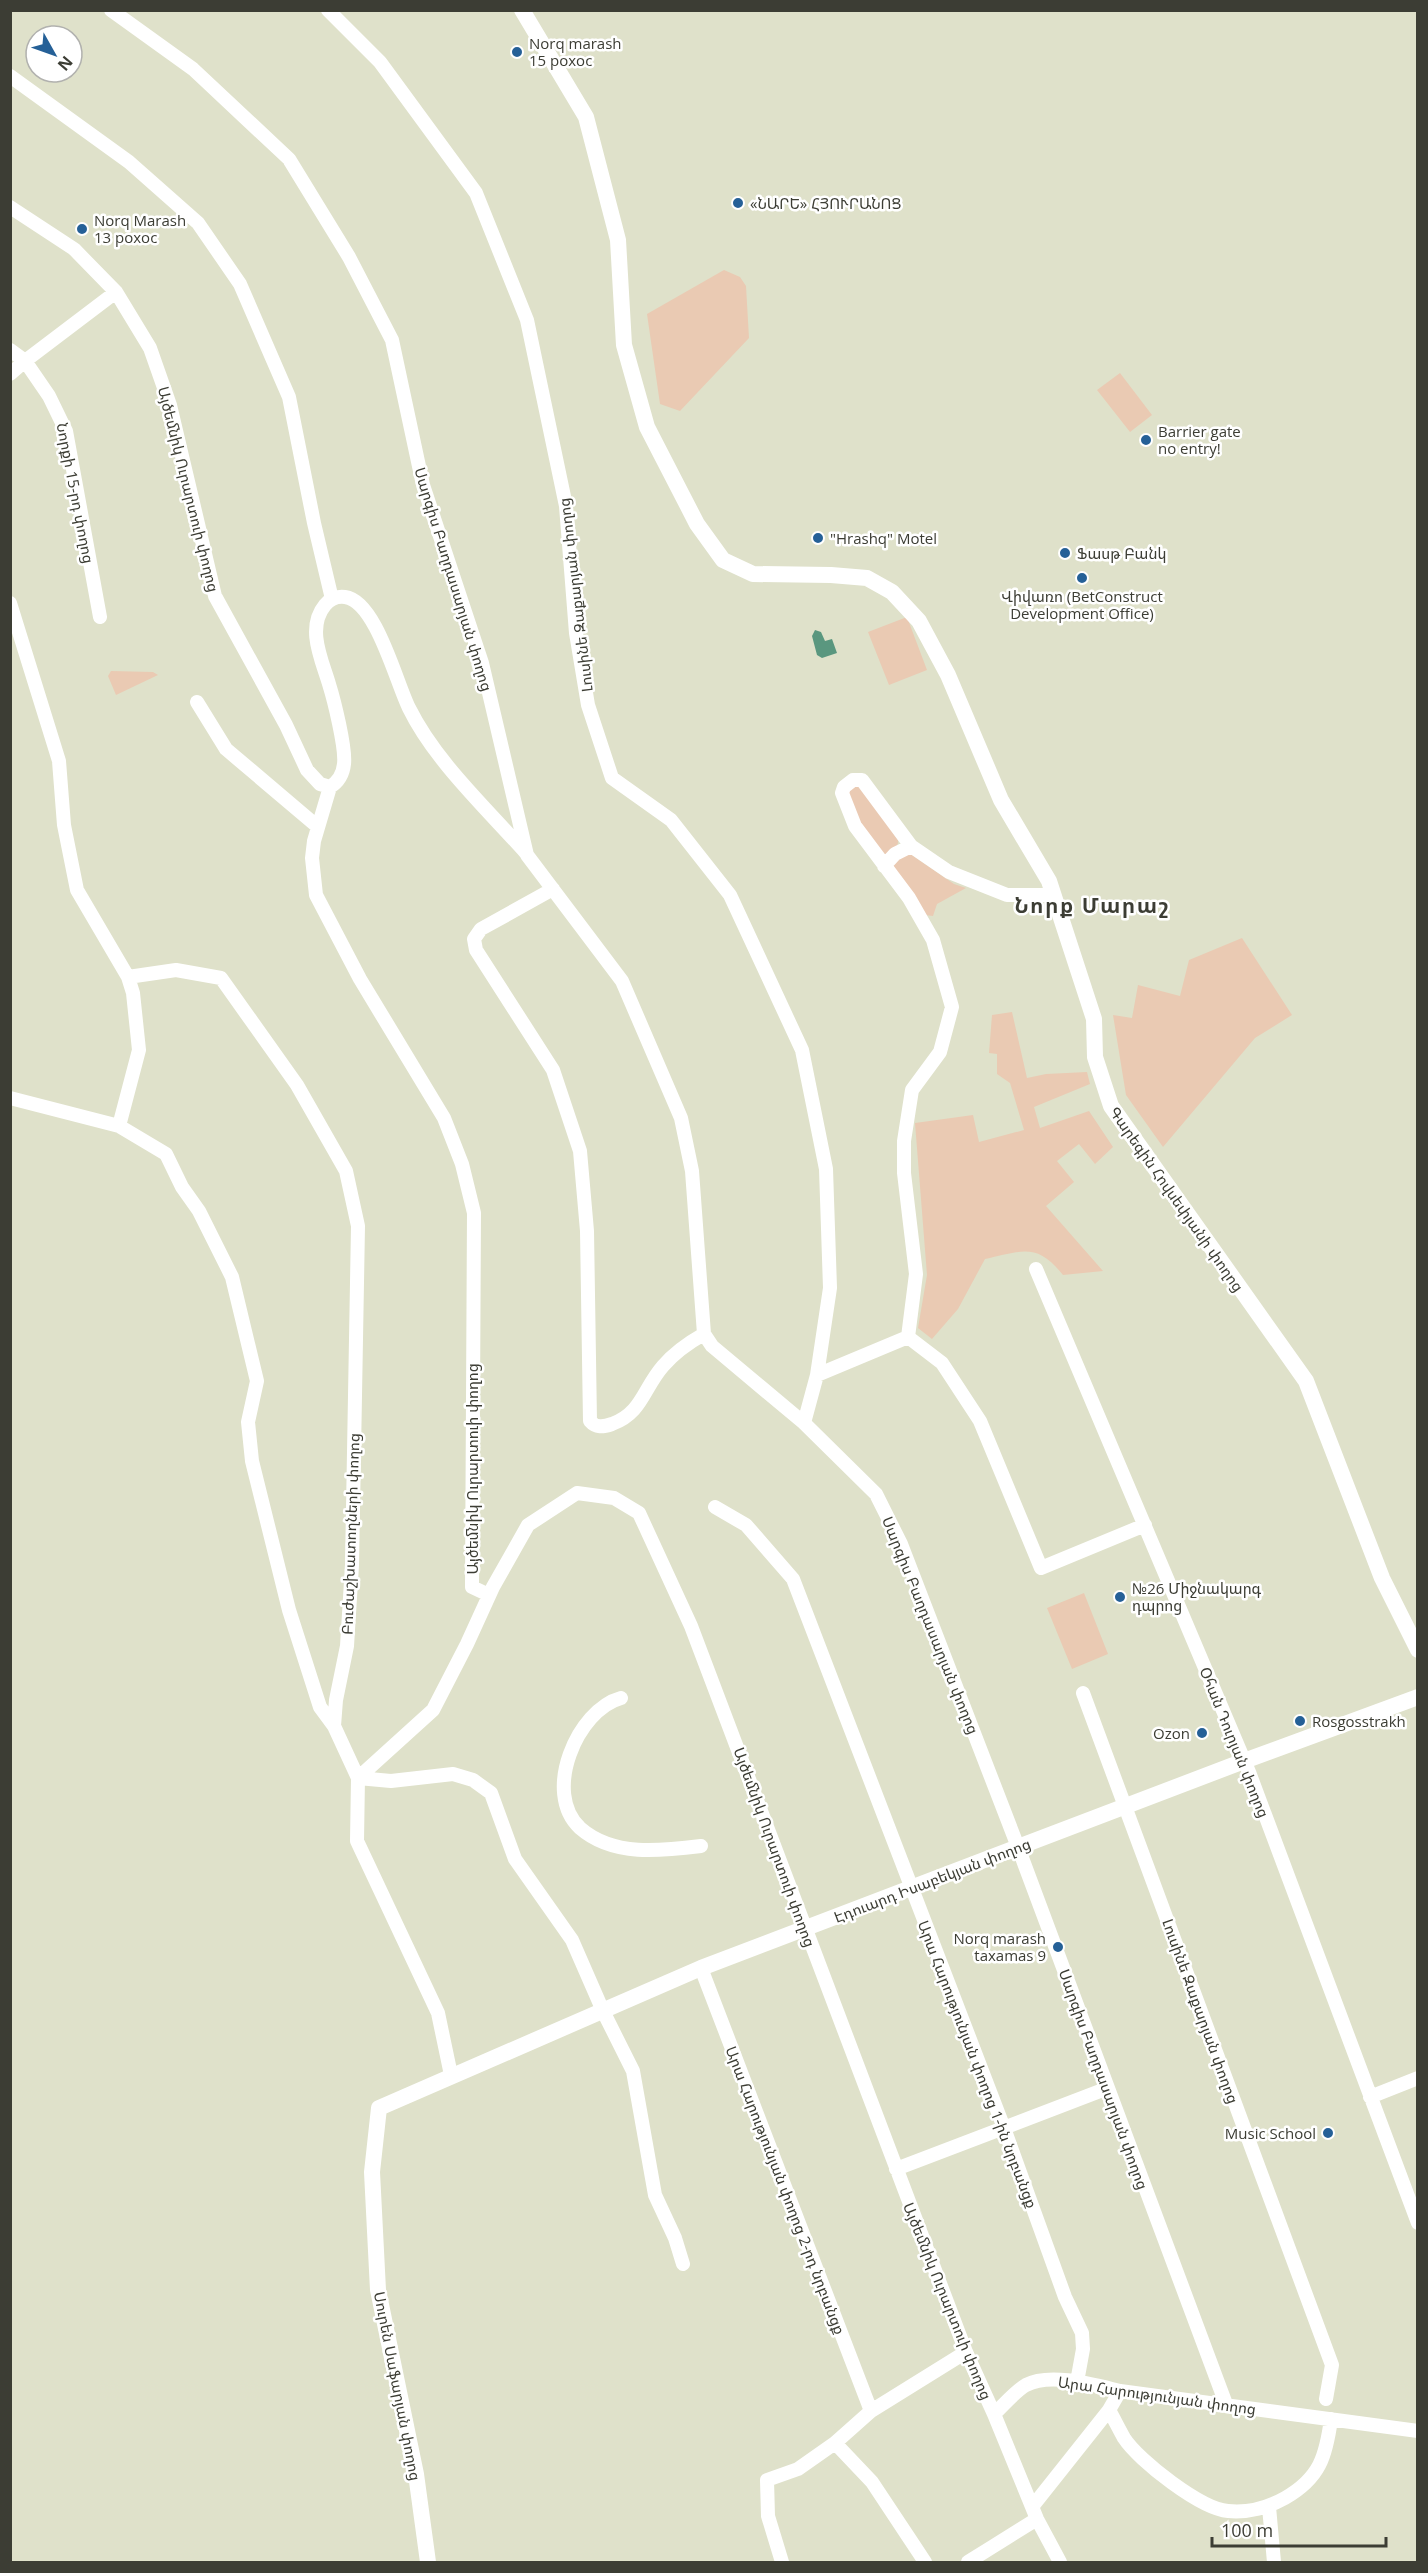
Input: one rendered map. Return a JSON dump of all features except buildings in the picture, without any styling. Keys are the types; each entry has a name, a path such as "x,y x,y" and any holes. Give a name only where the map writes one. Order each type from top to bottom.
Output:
{"main road":[{"name":"Գարեգին Հովսեփյանի փողոց","path":"522,10 586,117 618,240 624,345 647,427 697,524 723,560 753,574 867,578 891,592 913,611 948,675 1000,800 1049,881 1094,1018 1095,1057 1111,1106 1306,1381 1382,1578 1418,1650"},
{"name":"Էդուարդ Իսաբեկյան փողոց","path":"451,2076 701,1968 1418,1697"},
{"name":"Սուրեն Սաֆարյան փողոց","path":"428,2562 416,2474 378,2290 372,2172 379,2108 451,2076"}],"street":[{"name":"Սարգիս Բաղդասարյան փողոց","path":"111,10 193,69 289,159 349,257 392,340 423,485 482,663 527,855 622,981 681,1118 692,1171 704,1334 712,1346 804,1423 876,1494 901,1544 1018,1847 1226,2404"},
{"name":"Լուսինե Զաքարյան փողոց","path":"328,10 380,62 476,193 527,320 566,506 576,633 588,705 612,778 671,820 730,895 802,1050 826,1169 830,1288 817,1375 804,1423"},
{"path":"10,76 129,162 198,223 240,284 289,397 332,599"},
{"name":"Այծեմնիկ Ուրարտուի փողոց","path":"10,207 74,249 116,292 150,348 170,405 215,596 286,725 307,770 317,782 330,787 318,827 312,858 316,896 360,979 444,1118 462,1164 474,1213 472,1587 489,1594 528,1525 577,1493 614,1498 639,1513 707,1666 966,2352 1034,2513 1060,2562"},
{"path":"10,374 116,292"},
{"name":"Նորքի 15-րդ փողոց","path":"10,350 25,361 60,413 66,431 100,617"},
{"path":"330,787 340,777 344,759 330,686 318,650 317,633 321,611 332,599 341,596 349,598 366,611 409,708 430,744 527,855"},
{"path":"10,603 59,761 64,825 77,890 128,977 133,993 139,1050 119,1126"},
{"path":"197,702 226,749 318,827"},
{"path":"908,1337 916,1275 904,1173 904,1141 912,1090 940,1052 952,1007 933,940 909,898 855,826 842,793 844,787 858,779 865,783 911,846 949,872 1007,896 1053,895"},
{"path":"884,866 895,854 911,846"},
{"path":"553,889 481,929 474,939 476,950 553,1070 580,1151 587,1231 589,1417 594,1425 598,1427 628,1418 637,1408 645,1390 663,1366 686,1344 704,1334"},
{"name":"Բուժաշխատողների փողոց","path":"128,977 176,970 221,978 297,1085 346,1171 358,1226 352,1566 347,1646 336,1700 334,1726"},
{"path":"10,1098 119,1126 166,1154 182,1186 199,1211 232,1277 257,1382 248,1422 252,1461 289,1610 320,1707 334,1726 358,1778 357,1841 438,2013 451,2076"},
{"name":"Օհան Դուրյան փողոց","path":"1036,1269 1244,1761 1418,2223"},
{"path":"817,1375 908,1337"},
{"path":"908,1337 942,1363 980,1421 1041,1568 1145,1525"},
{"name":"Արա Հարությունյան փողոց 1-ին նրբանցք","path":"716,1507 746,1525 793,1579 1004,2128 1065,2297 1082,2333 1083,2349 1077,2382"},
{"path":"358,1778 433,1710 467,1644 489,1594"},
{"name":"Լուսինե Զաքարյան փողոց","path":"1083,1693 1332,2365 1326,2399"},
{"path":"621,1698 610,1701 592,1715 575,1741 564,1783 566,1803 571,1818 581,1828 596,1837 631,1849 648,1851 700,1846"},
{"path":"358,1778 391,1781 453,1774 473,1780 490,1793 515,1859 572,1940 603,2011 633,2071 655,2195 675,2238 683,2264"},
{"name":"Արա Հարությունյան փողոց 2-րդ նրբանցք","path":"701,1968 871,2411"},
{"path":"1370,2097 1418,2078"},
{"path":"896,2169 1108,2088"},
{"path":"782,2562 768,2516 767,2480 798,2469 835,2443 871,2411 966,2352"},
{"name":"Արա Հարությունյան փողոց","path":"994,2414 1023,2386 1034,2381 1077,2382 1120,2391 1418,2431"},
{"path":"968,2562 1034,2513 1109,2410 1120,2391"},
{"name":"Արա Հարությունյան փողոց","path":"1109,2410 1125,2439 1157,2472 1203,2502 1228,2511 1269,2507 1297,2491 1315,2473 1327,2447 1331,2419"},
{"path":"835,2443 872,2482 925,2562"},
{"path":"1269,2507 1274,2562"}],"shaded area":[{"path":"724,270 740,277 746,286 749,338 680,411 660,404 647,314"},
{"path":"1120,373 1152,415 1130,432 1097,390"},
{"path":"907,617 927,670 889,685 868,632"},
{"path":"815,630 821,632 825,641 832,639 837,653 822,658 817,655 812,636"},
{"path":"111,671 153,672 158,675 116,695 108,676"},
{"path":"859,784 898,840 896,847 887,854 884,855 866,833 851,808 849,789"},
{"path":"909,853 954,884 966,888 937,904 933,916 925,915 890,866 892,862"},
{"path":"1242,938 1292,1015 1255,1038 1163,1147 1126,1095 1113,1015 1132,1018 1138,985 1180,996 1189,960"},
{"path":"1012,1012 1027,1078 1046,1074 1087,1072 1090,1084 1034,1107 1040,1128 1089,1111 1113,1147 1095,1164 1079,1144 1057,1161 1074,1182 1046,1206 1103,1271 1063,1275 1045,1257 1028,1252 1009,1253 985,1259 958,1309 932,1339 918,1328 927,1275 915,1123 973,1115 979,1142 1024,1130 1010,1083 997,1074 997,1054 989,1053 992,1015"},
{"path":"1084,1593 1108,1654 1072,1669 1047,1608"}],"place":[{"name":"Norq marash 15 poxoc","path":"517,52"},
{"name":"«ՆԱՐԵ» ՀՅՈՒՐԱՆՈՑ","path":"738,203"},
{"name":"Norq Marash 13 poxoc","path":"82,229"},
{"name":"Barrier gate no entry!","path":"1146,440"},
{"name":"\"Hrashq\" Motel","path":"818,538"},
{"name":"Ֆասթ Բանկ","path":"1065,553"},
{"name":"Վիվառո (BetConstruct Development Office)","path":"1082,578"},
{"name":"№26 Միջնակարգ դպրոց","path":"1120,1597"},
{"name":"Rosgosstrakh","path":"1300,1721"},
{"name":"Ozon","path":"1202,1733"},
{"name":"Norq marash taxamas 9","path":"1058,1947"},
{"name":"Music School","path":"1328,2133"}],"district":[{"name":"Նորք Մարաշ","path":"1092,905"}]}
